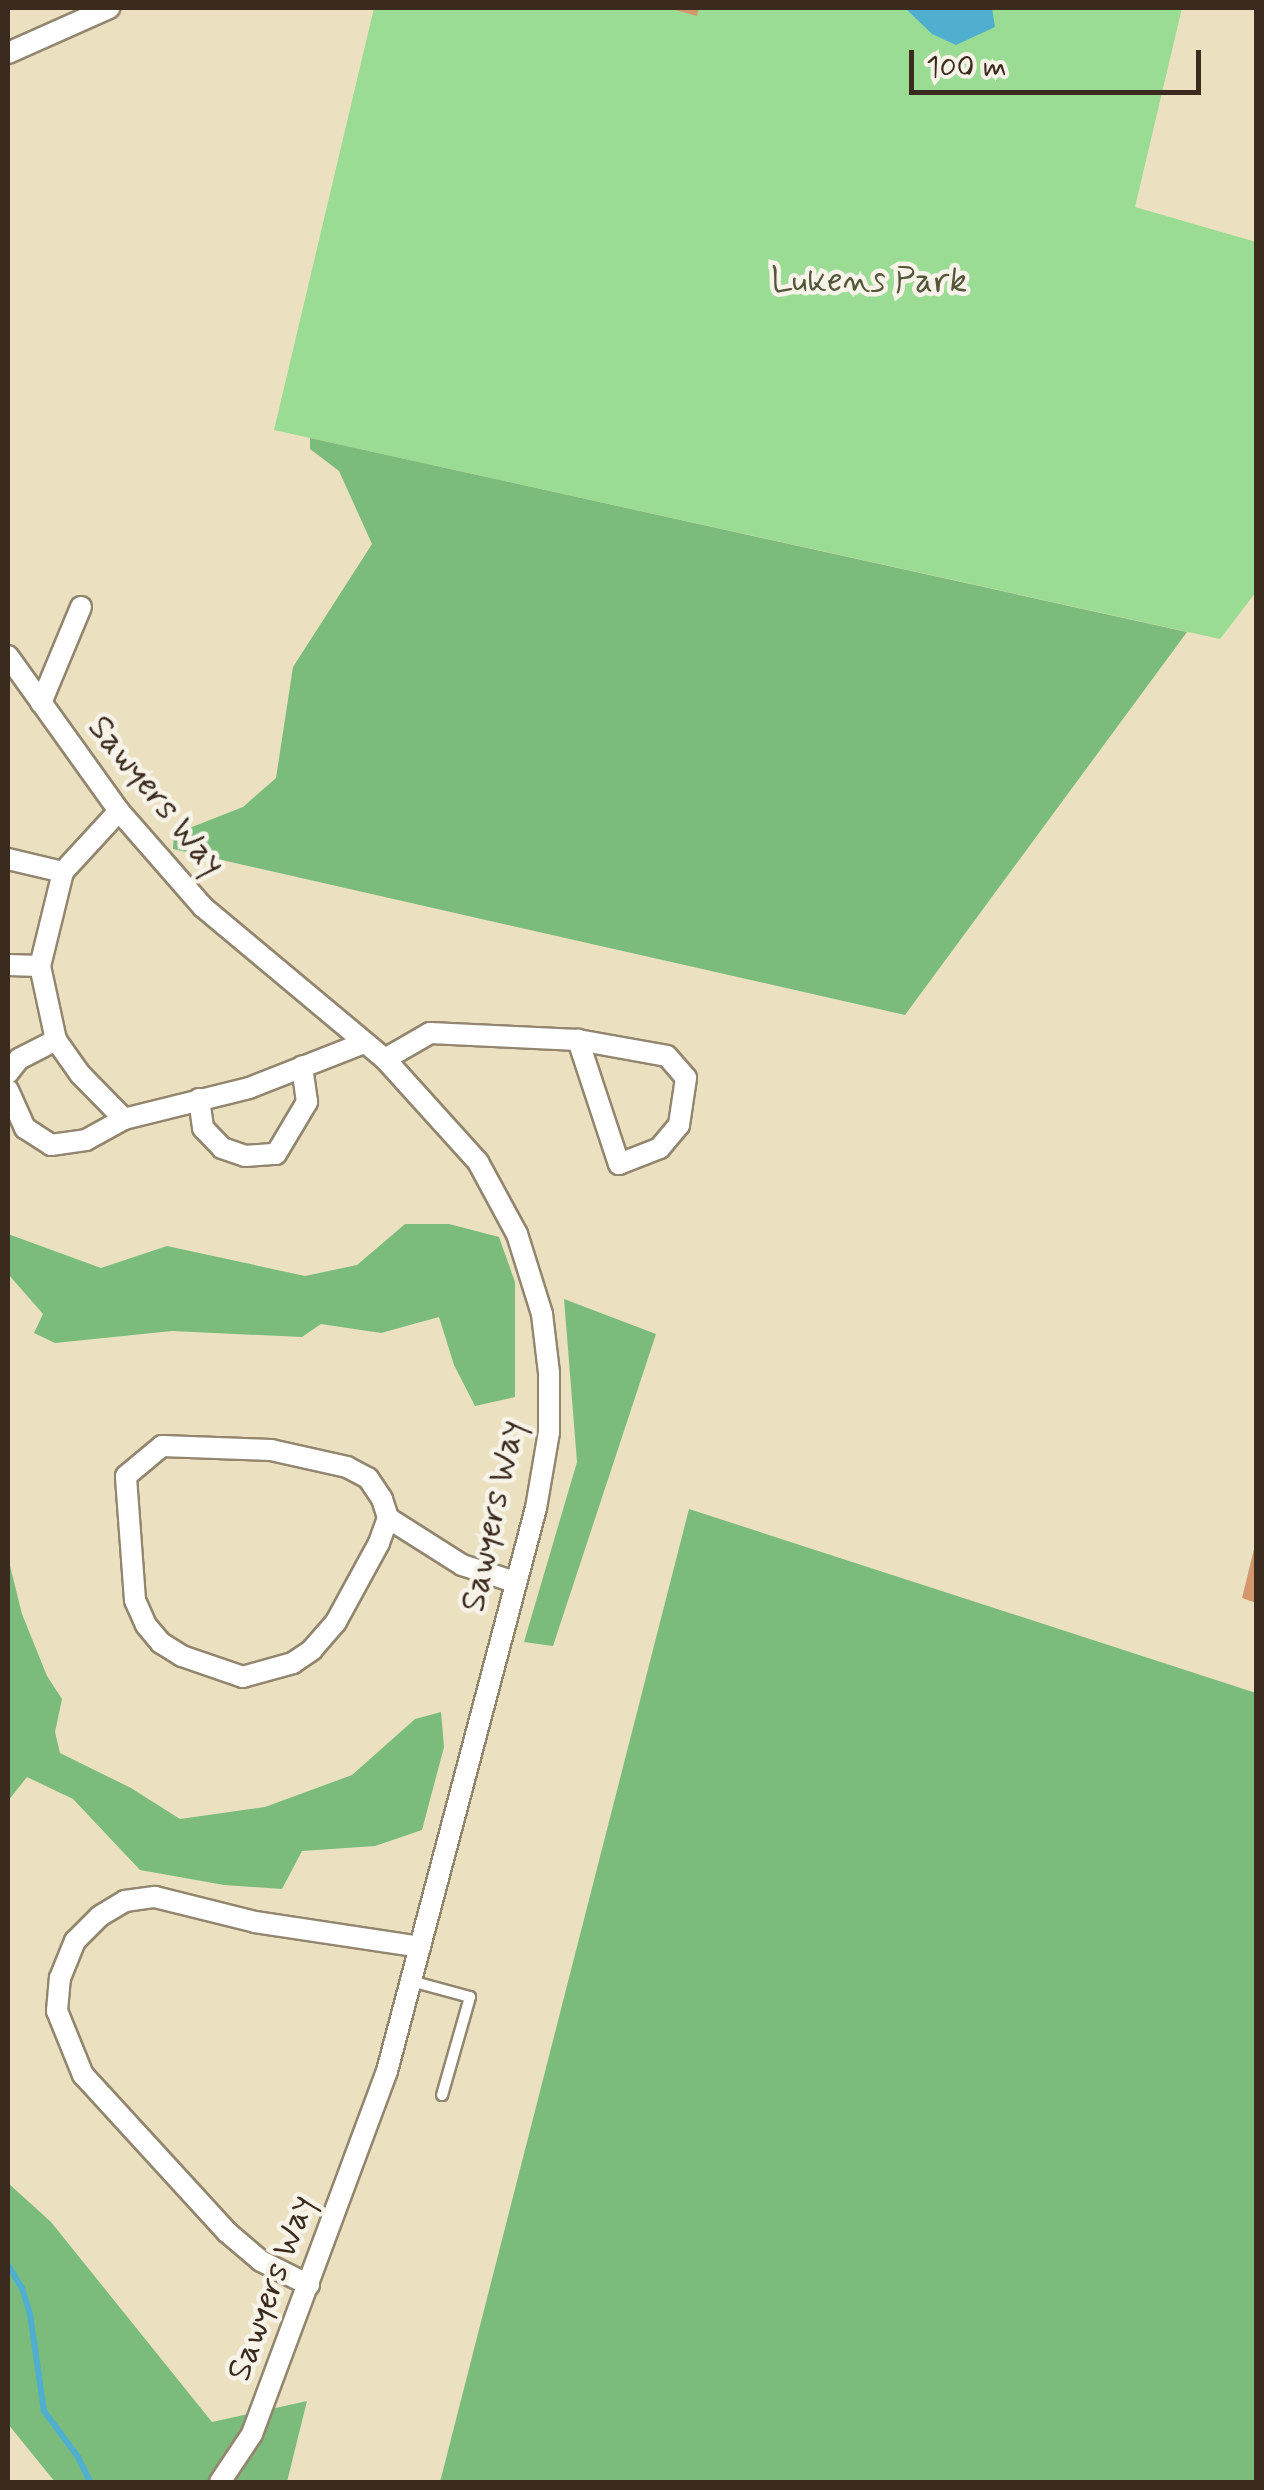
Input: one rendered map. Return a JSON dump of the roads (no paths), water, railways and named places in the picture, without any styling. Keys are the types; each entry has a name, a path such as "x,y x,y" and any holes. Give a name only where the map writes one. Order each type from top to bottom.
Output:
{"street":[{"path":"8,53 109,8"},
{"path":"41,703 81,608"},
{"name":"Sawyers Way","path":"8,656 119,810 202,907 385,1059 478,1162 517,1234 542,1314 549,1373 549,1432 536,1508 388,2071 252,2434 220,2482"},
{"path":"119,810 63,872 40,966 56,1040 80,1074 124,1119"},
{"path":"8,859 63,872"},
{"path":"8,965 40,966"},
{"path":"385,1059 430,1033 578,1040 668,1056 686,1078 679,1125 660,1148 618,1164 578,1040"},
{"path":"8,1073 19,1059 56,1040"},
{"path":"8,1090 25,1128 52,1145 86,1140 124,1119 250,1088 364,1043"},
{"path":"199,1099 203,1128 222,1148 245,1156 276,1154 307,1102 302,1066"},
{"path":"388,1518 336,1622 312,1650 267,1674 243,1677 182,1656 161,1642 146,1624 135,1600 126,1476 162,1446 270,1450 348,1467 368,1478 388,1518 462,1565 515,1582"},
{"path":"308,2284 262,2261 226,2232 83,2076 57,2011 60,1978 74,1941 100,1916 125,1902 156,1896 255,1922 420,1947"}],"lane":[{"path":"411,1981 470,1996 442,2095"}],"water":[{"path":"905,8 992,8 995,27 956,45 932,34"}],"waterway":[{"path":"8,2265 22,2288 30,2314 44,2411 78,2457 90,2482"}],"park label":[{"name":"Lukens Park","path":"869,281"}]}
